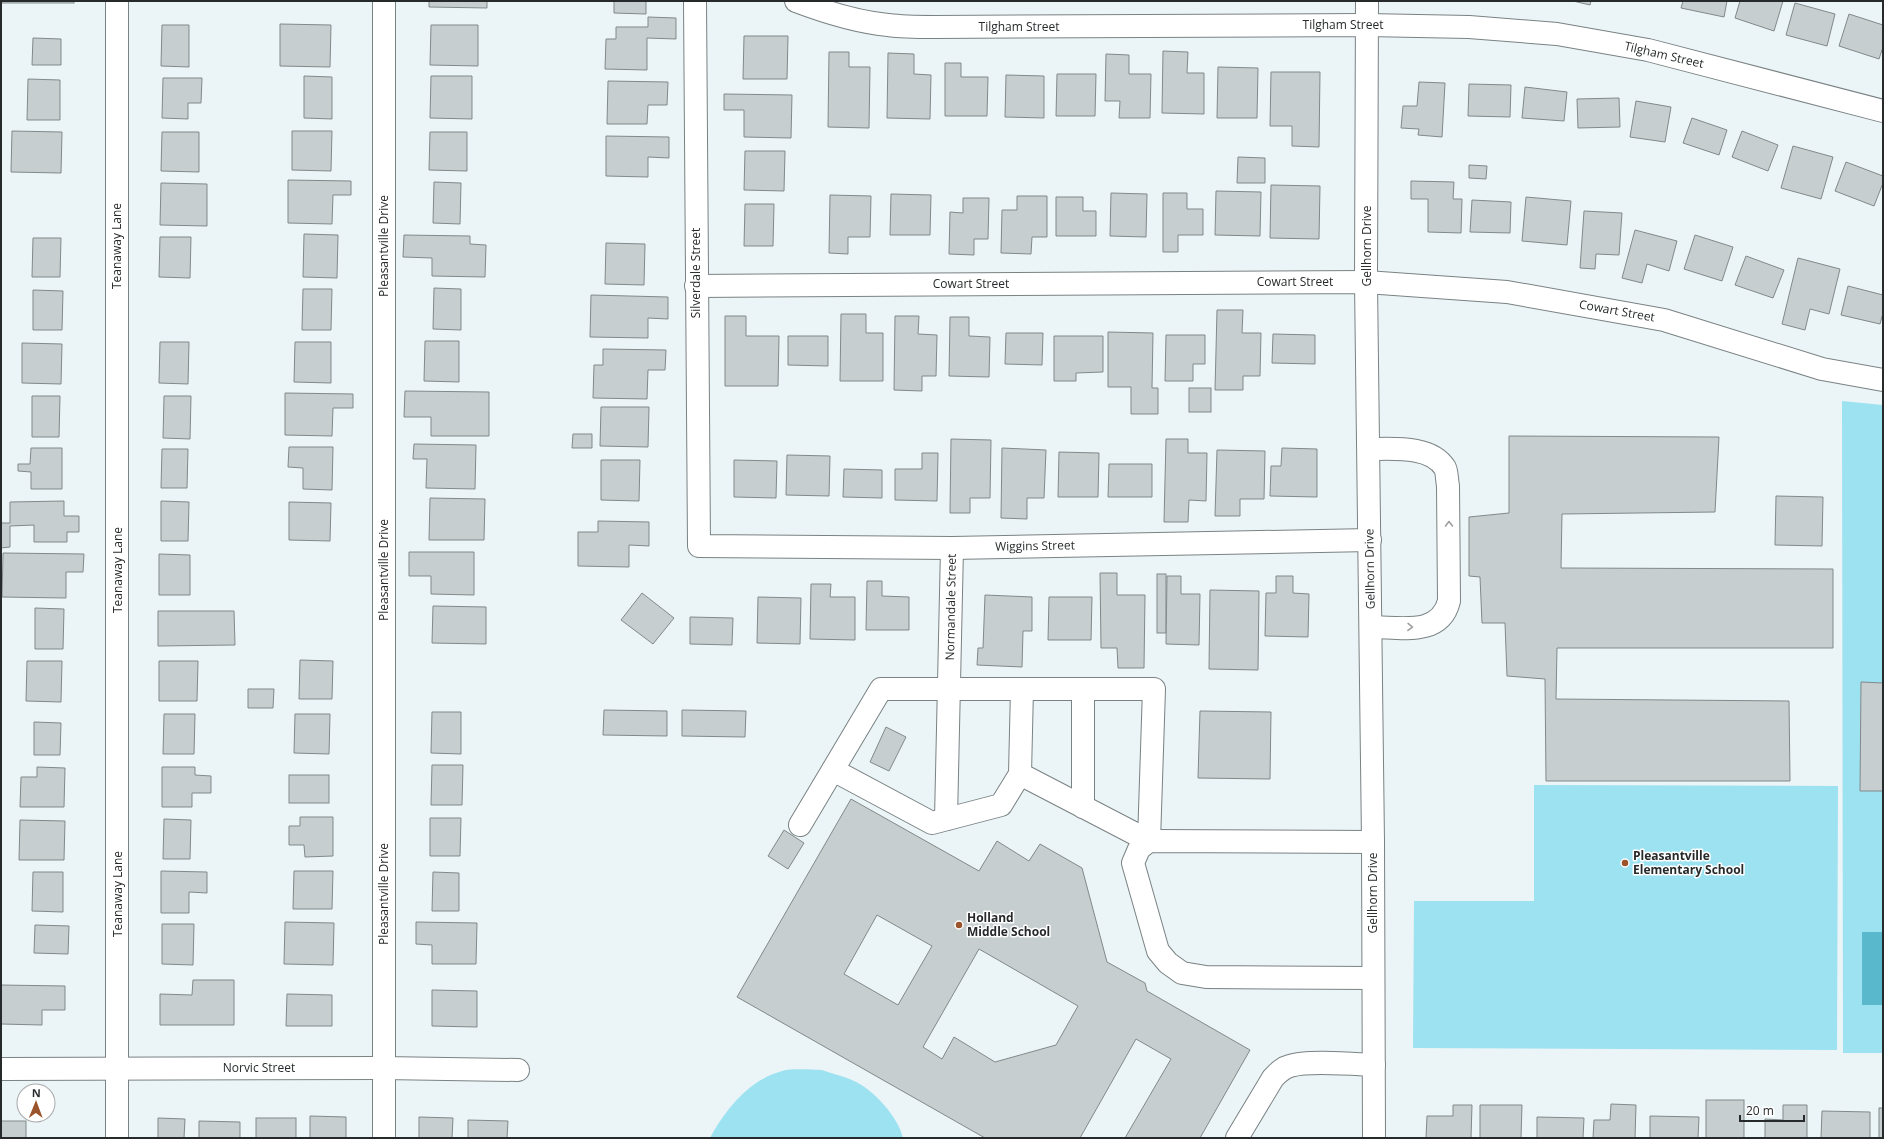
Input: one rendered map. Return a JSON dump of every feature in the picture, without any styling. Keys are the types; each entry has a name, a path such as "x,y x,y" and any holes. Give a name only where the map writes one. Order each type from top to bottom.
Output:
{"street":[{"name":"Teanaway Lane","path":"117,1 117,1138"},
{"name":"Pleasantville Drive","path":"384,1 384,1138"},
{"name":"Silverdale Street","path":"695,1 699,546"},
{"name":"Tilgham Street","path":"796,1 838,15 888,25 934,27 1367,25 1469,27 1557,34 1648,50 1883,111"},
{"name":"Gellhorn Drive","path":"1367,1 1366,282 1371,627 1374,1138"},
{"name":"Cowart Street","path":"696,286 1366,282 1507,292 1664,320 1822,369 1883,380"},
{"path":"1369,449 1416,450 1432,456 1445,468 1448,486 1449,601 1446,612 1435,624 1417,628 1371,627"},
{"name":"Wiggins Street","path":"699,546 952,548 1370,540"},
{"name":"Normandale Street","path":"946,819 952,548"},
{"path":"800,825 881,689 1154,689 1149,841"},
{"path":"833,770 932,823 1001,805 1020,774 1022,689"},
{"path":"1083,689 1083,807"},
{"path":"1020,774 1149,841 1373,842"},
{"path":"1149,841 1139,848 1133,863 1158,951 1168,963 1182,973 1206,977 1373,978"},
{"path":"1237,1138 1273,1078 1280,1070 1291,1065 1309,1064 1374,1065"},
{"name":"Norvic Street","path":"1,1069 383,1068 518,1070"}],"shaded area":[{"path":"1842,401 1883,405 1883,1053 1843,1053"},
{"path":"1534,785 1838,786 1837,1050 1413,1048 1414,901 1534,901"},
{"path":"1862,932 1883,932 1883,1005 1862,1005"},
{"path":"787,1070 822,1070 850,1079 869,1090 891,1113 901,1130 903,1138 710,1138 731,1106 759,1081 770,1075"}],"building":[{"path":"1,1 74,1 74,3 1,3"},
{"path":"429,1 487,1 487,8 429,7"},
{"path":"614,1 646,1 646,14 614,13"},
{"path":"1573,1 1591,1 1590,5"},
{"path":"1683,1 1727,1 1724,17 1681,8"},
{"path":"1740,1 1783,1 1774,31 1735,18"},
{"path":"1795,3 1835,14 1827,46 1786,35"},
{"path":"1849,14 1883,25 1883,47 1879,59 1839,46"},
{"path":"648,17 676,18 676,39 647,38 647,70 605,69 606,39 616,39 616,27 648,27"},
{"path":"280,24 331,25 330,67 280,66"},
{"path":"162,25 189,25 189,67 161,66"},
{"path":"431,25 478,25 478,66 430,65"},
{"path":"744,36 788,36 787,79 743,79"},
{"path":"33,38 61,39 61,65 32,65"},
{"path":"1163,51 1188,52 1187,73 1204,73 1204,114 1162,113"},
{"path":"829,52 849,52 849,67 870,67 869,128 828,127"},
{"path":"888,53 914,54 914,74 931,75 930,119 887,118"},
{"path":"1106,54 1129,55 1129,74 1151,74 1150,118 1119,118 1120,101 1105,101"},
{"path":"945,63 961,63 961,77 988,77 987,116 945,116"},
{"path":"1218,67 1258,68 1257,118 1217,118"},
{"path":"1271,72 1320,72 1319,147 1292,146 1292,126 1270,126"},
{"path":"1057,74 1096,74 1095,116 1056,116"},
{"path":"1006,75 1044,76 1044,118 1005,117"},
{"path":"304,76 332,77 332,119 304,118"},
{"path":"431,76 472,76 472,119 430,118"},
{"path":"163,78 202,78 201,103 188,103 188,119 162,118"},
{"path":"28,79 60,80 60,120 27,120"},
{"path":"608,81 668,82 667,105 648,105 647,124 607,124"},
{"path":"1419,82 1445,83 1442,137 1418,135 1419,129 1401,128 1403,106 1417,106"},
{"path":"1469,84 1511,85 1510,117 1468,116"},
{"path":"1525,87 1567,92 1564,121 1522,118"},
{"path":"724,94 792,95 791,138 744,137 744,110 724,110"},
{"path":"1619,98 1620,127 1578,128 1577,99"},
{"path":"1636,101 1671,107 1665,142 1630,137"},
{"path":"1692,118 1727,130 1719,155 1683,143"},
{"path":"12,131 62,132 61,173 11,172"},
{"path":"292,131 332,131 331,171 292,170"},
{"path":"1742,131 1778,145 1768,171 1732,157"},
{"path":"162,132 199,132 199,172 161,171"},
{"path":"430,132 467,132 467,171 429,170"},
{"path":"606,136 669,137 669,158 648,157 648,177 606,176"},
{"path":"1793,146 1833,157 1821,199 1781,188"},
{"path":"745,151 785,151 784,191 744,190"},
{"path":"1238,157 1265,158 1265,183 1237,183"},
{"path":"1846,162 1883,176 1883,183 1874,206 1835,191"},
{"path":"1469,165 1487,166 1486,179 1469,178"},
{"path":"288,180 351,181 351,195 333,195 332,224 288,223"},
{"path":"1411,181 1454,182 1453,199 1462,199 1461,233 1428,232 1428,199 1411,199"},
{"path":"434,182 461,183 460,224 433,223"},
{"path":"161,183 207,184 207,226 160,225"},
{"path":"1271,185 1320,186 1319,239 1270,238"},
{"path":"1216,191 1261,192 1260,236 1215,235"},
{"path":"1111,193 1147,194 1146,237 1110,236"},
{"path":"1163,193 1187,193 1187,209 1203,209 1203,235 1178,235 1178,252 1163,252"},
{"path":"891,194 931,195 930,235 890,235"},
{"path":"830,195 871,196 870,237 848,237 848,254 829,253"},
{"path":"1017,196 1047,196 1047,237 1032,237 1031,254 1001,253 1002,210 1017,210"},
{"path":"1056,197 1083,197 1083,211 1096,211 1096,236 1056,236"},
{"path":"1526,197 1571,201 1567,245 1522,241"},
{"path":"963,198 989,198 988,239 974,239 974,255 949,254 950,212 963,213"},
{"path":"1472,200 1511,202 1510,233 1470,232"},
{"path":"745,204 774,204 773,246 744,246"},
{"path":"1584,211 1622,213 1619,255 1596,254 1595,269 1580,268"},
{"path":"1635,230 1677,241 1669,271 1647,264 1642,283 1622,278"},
{"path":"304,234 338,235 337,278 303,277"},
{"path":"404,235 470,236 470,244 486,245 485,277 432,276 432,258 403,257"},
{"path":"1695,235 1733,247 1722,281 1684,269"},
{"path":"160,237 191,237 190,278 159,277"},
{"path":"33,238 61,238 60,277 32,277"},
{"path":"606,243 645,244 644,285 605,284"},
{"path":"1746,256 1784,270 1773,298 1735,285"},
{"path":"1798,258 1840,269 1829,314 1810,309 1805,330 1782,324"},
{"path":"1848,286 1883,295 1883,313 1880,324 1841,315"},
{"path":"434,288 461,289 461,330 433,329"},
{"path":"303,289 332,289 331,330 302,330"},
{"path":"33,290 63,291 62,330 33,330"},
{"path":"591,295 668,297 668,319 648,318 648,338 590,337"},
{"path":"1217,310 1243,310 1242,333 1261,333 1260,376 1243,376 1243,390 1215,390"},
{"path":"841,314 866,314 866,333 883,333 883,381 840,381"},
{"path":"725,316 746,316 746,336 779,336 778,386 725,386"},
{"path":"895,316 919,316 918,334 937,335 936,376 922,376 922,391 894,390"},
{"path":"950,317 969,317 969,336 990,337 989,377 949,376"},
{"path":"1108,332 1153,333 1152,388 1158,388 1158,414 1131,414 1131,387 1108,387"},
{"path":"1006,333 1043,333 1042,365 1005,364"},
{"path":"1273,334 1315,335 1315,364 1272,363"},
{"path":"1166,335 1205,335 1205,364 1193,364 1193,381 1165,381"},
{"path":"788,336 828,336 828,366 788,365"},
{"path":"1054,336 1103,336 1103,372 1076,373 1076,381 1054,381"},
{"path":"425,341 459,341 459,382 424,381"},
{"path":"160,342 189,342 188,384 159,383"},
{"path":"295,342 331,342 331,383 294,382"},
{"path":"22,343 62,344 61,384 22,383"},
{"path":"603,349 666,350 665,370 648,370 647,399 593,398 594,365 603,365"},
{"path":"1189,388 1211,388 1211,412 1189,412"},
{"path":"405,391 489,392 489,436 431,436 431,417 404,417"},
{"path":"285,393 353,394 353,408 333,408 332,436 285,435"},
{"path":"32,396 60,396 59,437 32,437"},
{"path":"164,396 191,396 190,439 163,438"},
{"path":"601,407 649,407 648,447 600,446"},
{"path":"573,434 592,434 592,448 572,448"},
{"path":"1509,436 1719,437 1715,512 1562,514 1561,568 1833,569 1833,648 1557,648 1556,699 1789,701 1790,781 1546,781 1545,679 1507,676 1505,623 1482,623 1480,577 1469,576 1469,517 1509,513"},
{"path":"951,439 991,440 990,498 970,498 970,513 950,513"},
{"path":"1166,439 1188,439 1188,453 1207,453 1206,501 1189,500 1188,522 1164,522"},
{"path":"414,444 476,445 475,489 426,488 427,459 413,459"},
{"path":"289,447 333,447 332,490 303,489 303,468 288,467"},
{"path":"31,448 62,448 62,489 31,489 31,472 18,471 18,464 30,464"},
{"path":"1002,448 1046,450 1044,498 1027,498 1027,519 1001,518"},
{"path":"1282,448 1317,449 1317,497 1270,496 1271,466 1281,466"},
{"path":"162,449 188,449 187,488 161,488"},
{"path":"1217,450 1265,451 1264,499 1240,499 1240,516 1215,516"},
{"path":"1059,452 1099,453 1098,497 1058,497"},
{"path":"922,453 938,453 937,501 895,500 895,469 922,469"},
{"path":"787,455 830,456 829,496 786,495"},
{"path":"601,460 640,460 639,501 601,500"},
{"path":"734,460 777,461 776,498 734,497"},
{"path":"1109,464 1152,464 1152,497 1108,497"},
{"path":"844,469 882,470 882,498 843,497"},
{"path":"1776,496 1823,497 1822,546 1775,545"},
{"path":"430,498 485,499 484,540 429,540"},
{"path":"64,501 64,516 79,516 79,532 67,532 67,542 34,542 34,525 10,526 10,547 1,548 1,523 10,523 10,502"},
{"path":"161,501 189,502 188,541 161,541"},
{"path":"289,502 331,503 330,541 289,540"},
{"path":"598,521 649,522 649,546 629,545 629,567 578,566 578,532 598,532"},
{"path":"409,552 474,552 474,595 431,594 431,576 409,576"},
{"path":"3,553 84,554 83,572 66,572 66,598 2,597"},
{"path":"159,554 190,555 190,595 159,595"},
{"path":"1100,573 1117,573 1117,595 1145,595 1144,668 1118,668 1117,648 1101,648"},
{"path":"1157,574 1166,574 1166,633 1157,633"},
{"path":"1167,576 1181,576 1181,594 1200,594 1199,645 1166,644"},
{"path":"1276,576 1293,576 1293,593 1309,594 1308,637 1265,636 1266,593 1276,593"},
{"path":"867,581 882,581 882,596 909,597 909,630 866,630"},
{"path":"811,584 831,584 830,597 855,597 855,640 810,639"},
{"path":"1210,590 1259,591 1258,670 1209,669"},
{"path":"642,593 674,618 653,644 621,620"},
{"path":"985,595 1032,597 1032,631 1023,631 1022,667 977,665 978,648 983,648"},
{"path":"758,597 801,598 800,644 757,643"},
{"path":"1049,597 1092,597 1091,640 1048,640"},
{"path":"433,606 486,607 486,644 432,643"},
{"path":"35,608 64,609 63,649 35,649"},
{"path":"158,611 234,611 235,645 158,646"},
{"path":"690,617 733,618 732,645 690,644"},
{"path":"300,660 333,661 332,699 299,699"},
{"path":"27,661 62,661 61,702 26,701"},
{"path":"159,661 198,661 197,701 159,701"},
{"path":"1861,682 1883,683 1883,791 1860,791"},
{"path":"248,689 274,689 273,708 248,708"},
{"path":"604,710 667,711 667,736 603,735"},
{"path":"682,710 746,711 745,737 682,736"},
{"path":"1200,711 1271,712 1270,779 1198,778"},
{"path":"432,712 461,712 461,754 431,753"},
{"path":"164,714 195,714 194,754 163,754"},
{"path":"295,714 330,714 329,754 294,753"},
{"path":"34,722 61,723 60,755 34,755"},
{"path":"886,727 906,737 889,771 870,762"},
{"path":"432,765 463,765 462,805 431,805"},
{"path":"37,767 65,768 64,807 20,807 21,777 37,777"},
{"path":"162,767 195,767 195,775 211,776 211,793 192,793 192,807 162,807"},
{"path":"289,775 329,775 329,803 289,803"},
{"path":"851,799 979,871 997,841 1029,861 1040,844 1082,868 1107,962 1145,983 1147,991 1250,1050 1200,1138 1125,1138 1171,1059 1136,1039 1080,1138 985,1138 737,997","holes":["877,915 932,946 898,1005 844,974","979,949 1078,1006 1056,1045 995,1062 954,1037 942,1059 923,1047"]},
{"path":"300,817 333,817 333,856 305,857 304,845 289,845 289,826 300,826"},
{"path":"430,818 461,818 460,856 430,856"},
{"path":"164,819 191,820 190,859 163,859"},
{"path":"20,820 65,821 64,860 19,860"},
{"path":"784,830 804,843 788,869 768,856"},
{"path":"161,871 207,872 207,893 189,892 189,913 161,913"},
{"path":"294,871 333,871 332,909 293,909"},
{"path":"33,872 63,872 63,912 32,911"},
{"path":"433,872 459,873 459,911 432,911"},
{"path":"285,922 334,923 333,965 284,964"},
{"path":"416,922 477,923 476,964 432,964 432,945 416,944"},
{"path":"162,924 194,924 193,965 162,964"},
{"path":"35,925 69,926 68,954 34,953"},
{"path":"193,980 234,980 234,1025 160,1025 160,994 192,995"},
{"path":"1,985 65,986 65,1010 42,1010 42,1025 1,1024"},
{"path":"432,990 477,991 477,1027 432,1026"},
{"path":"287,994 332,995 332,1026 286,1026"},
{"path":"1706,1100 1744,1100 1744,1138 1706,1138"},
{"path":"1611,1104 1636,1105 1635,1138 1593,1138 1594,1120 1610,1120"},
{"path":"1453,1105 1472,1105 1471,1138 1426,1138 1427,1116 1453,1116"},
{"path":"1480,1105 1522,1105 1521,1138 1480,1138"},
{"path":"1783,1105 1807,1105 1807,1138 1765,1138 1765,1119 1783,1120"},
{"path":"1879,1108 1883,1108 1883,1138 1879,1138"},
{"path":"1822,1111 1870,1112 1870,1138 1821,1138"},
{"path":"310,1116 346,1117 346,1138 310,1138"},
{"path":"1650,1116 1699,1117 1698,1138 1650,1138"},
{"path":"419,1117 453,1118 452,1138 419,1138"},
{"path":"1537,1117 1584,1118 1583,1138 1537,1138"},
{"path":"158,1118 185,1119 184,1138 158,1138"},
{"path":"256,1118 296,1118 296,1138 256,1138"},
{"path":"468,1120 508,1121 507,1138 468,1138"},
{"path":"1,1121 26,1123 26,1138 1,1138"},
{"path":"199,1121 240,1122 240,1138 199,1138"}],"place":[{"name":"Pleasantville Elementary School","path":"1625,863"},
{"name":"Holland Middle School","path":"959,925"}]}
